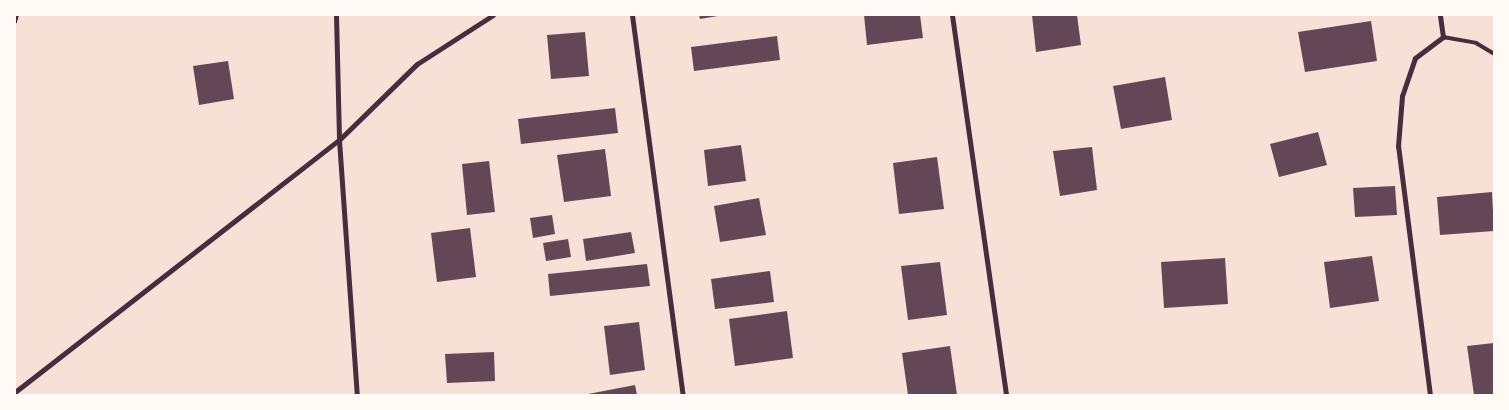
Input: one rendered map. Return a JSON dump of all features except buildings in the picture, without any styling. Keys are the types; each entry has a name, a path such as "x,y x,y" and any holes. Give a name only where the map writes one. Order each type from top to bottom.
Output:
{"street":[{"path":"336,15 339,140 357,395"},
{"path":"15,392 339,140 417,64 493,15"},
{"path":"632,15 683,395"},
{"path":"952,15 1006,395"},
{"path":"1430,395 1398,146 1402,96 1416,58 1443,37 1440,15"}],"lane":[{"path":"15,22 17,15"},
{"path":"1443,37 1476,43 1494,54"}]}
